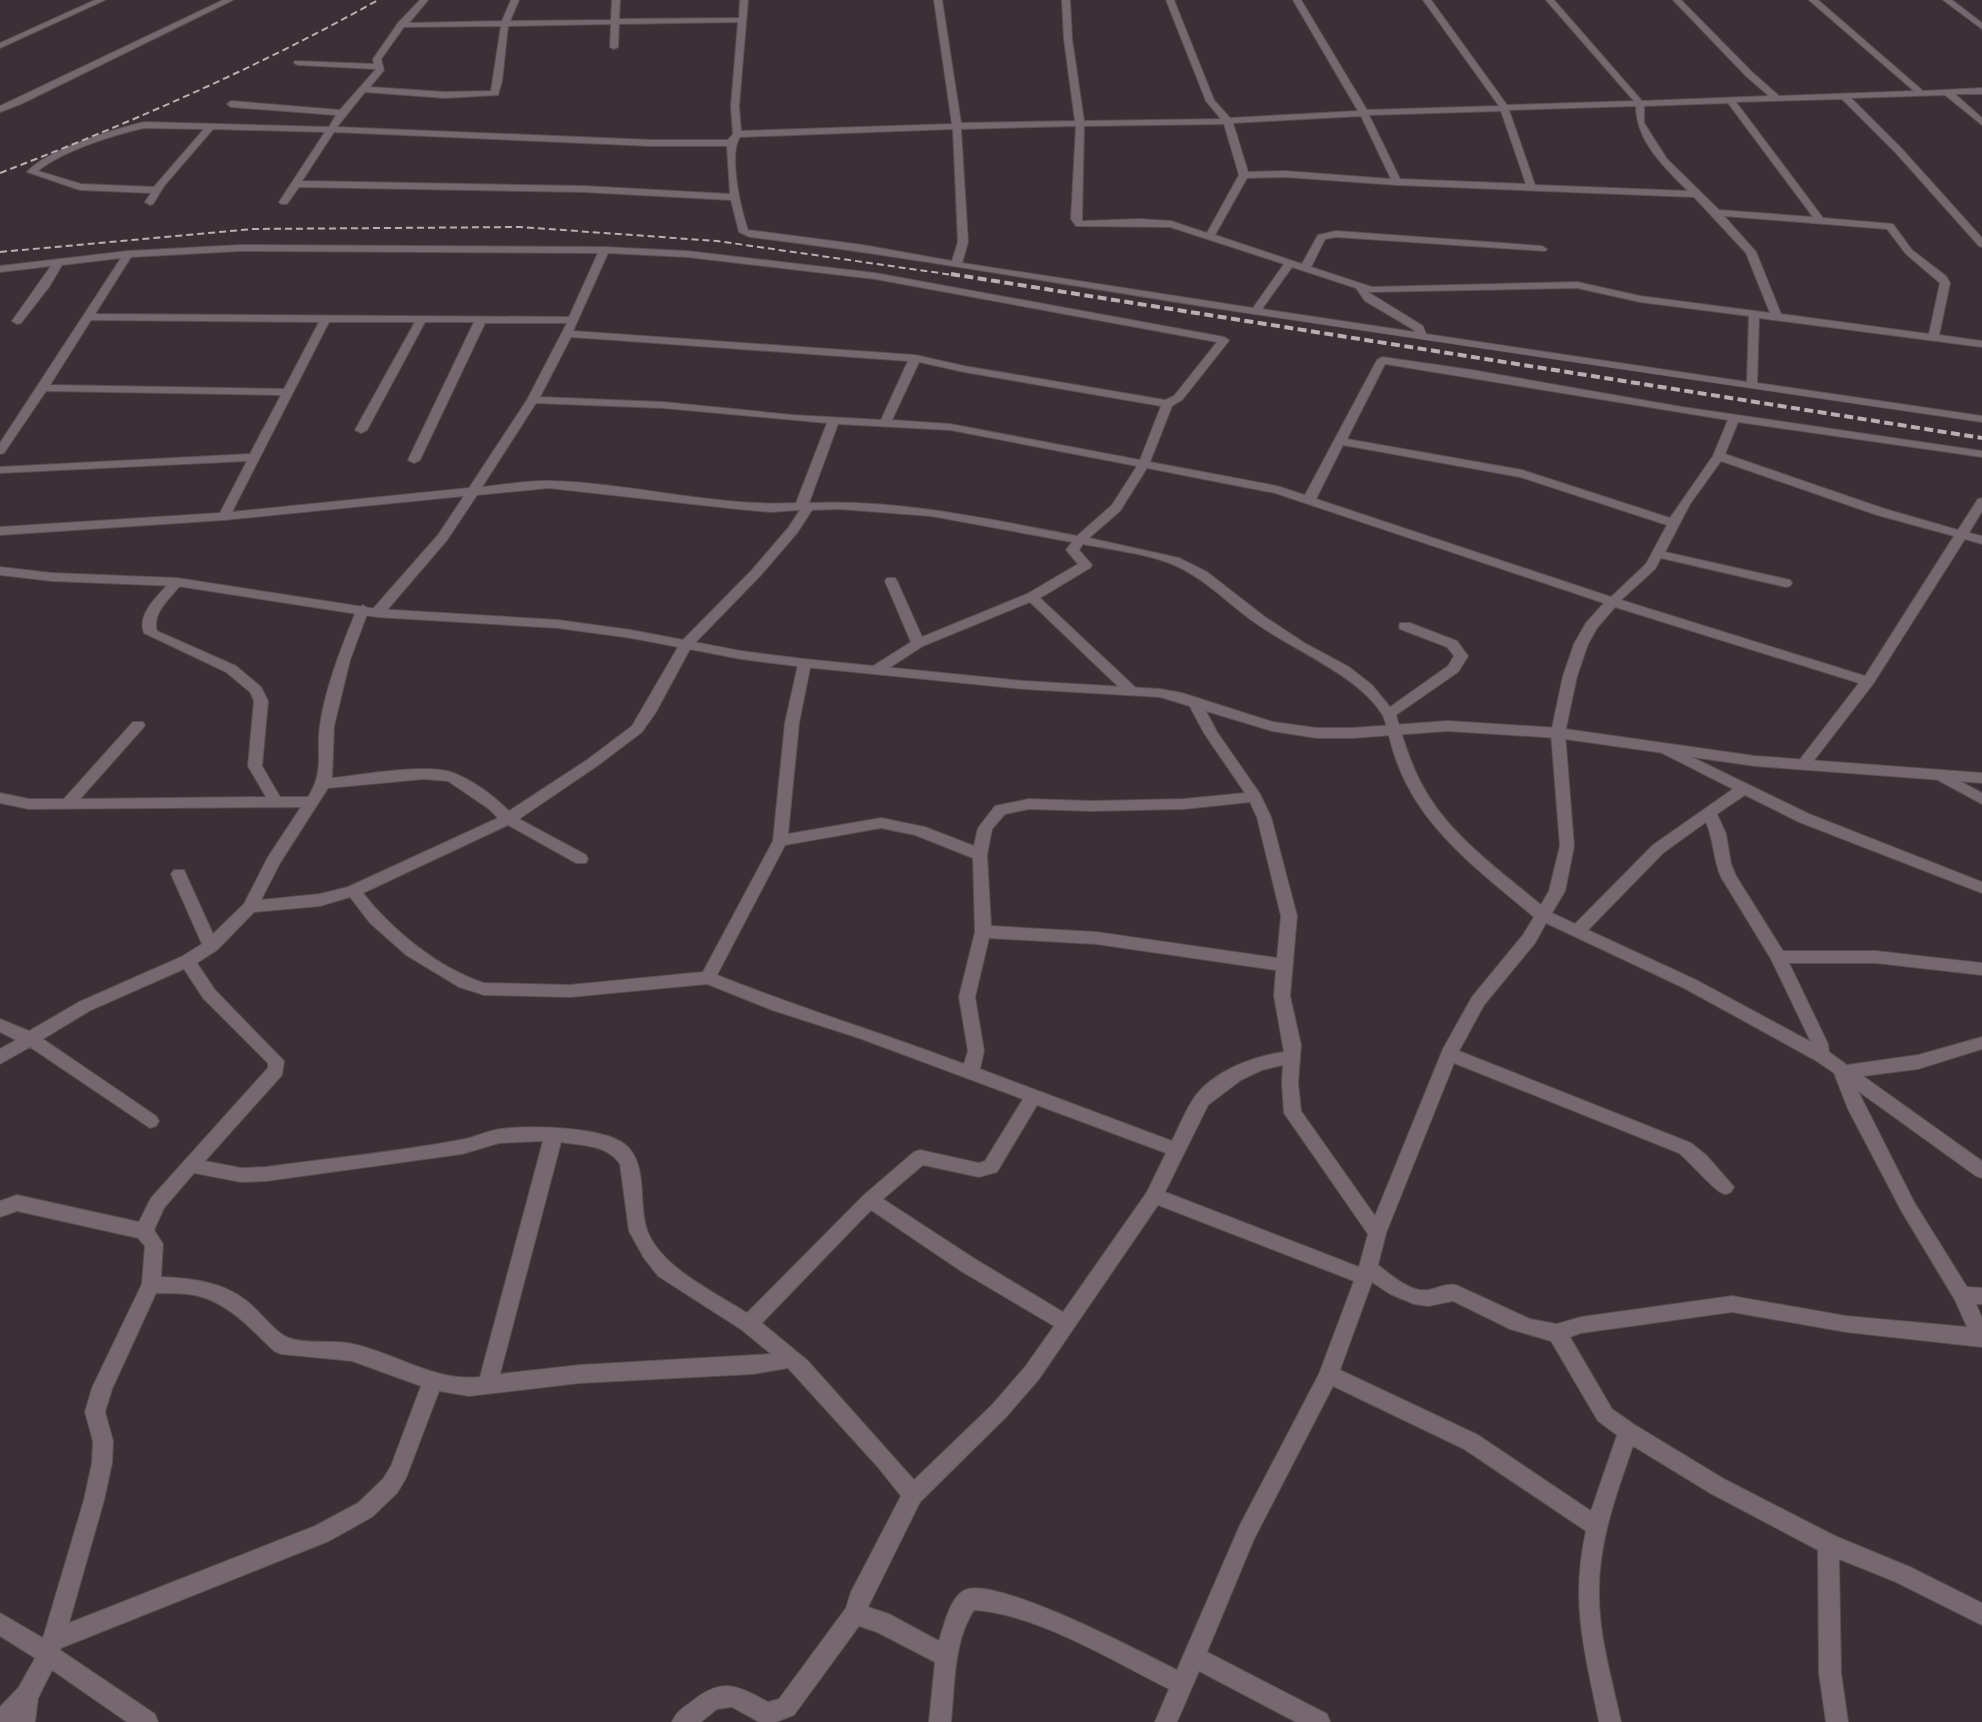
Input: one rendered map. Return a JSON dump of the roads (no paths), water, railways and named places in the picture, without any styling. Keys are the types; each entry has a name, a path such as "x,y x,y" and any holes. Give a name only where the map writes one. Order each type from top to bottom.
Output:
{"street":[{"path":"0,46 101,0"},
{"path":"0,109 228,0"},
{"path":"284,202 342,113 375,77 379,68 378,59 401,26 424,0"},
{"path":"364,89 445,95 495,93 504,24 508,10 515,0"},
{"path":"614,47 616,0"},
{"path":"744,0 735,106 735,196 741,227 750,234 863,248 956,265 1421,337 1982,419"},
{"path":"938,0 957,126 963,242 956,265"},
{"path":"1066,0 1068,39 1080,123 1077,222 1104,225 1154,222 1171,224 1361,289 1577,285 1640,299 1982,344"},
{"path":"1170,0 1210,101 1228,121 1244,174 1210,236"},
{"path":"1298,0 1323,48 1364,113 1397,182"},
{"path":"1427,0 1504,107 1531,186"},
{"path":"1550,0 1640,103 1641,123 1650,143 1663,161 1698,194 1751,252 1776,316"},
{"path":"1677,0 1749,74 1778,99"},
{"path":"1813,0 1921,93"},
{"path":"1947,0 1982,27"},
{"path":"401,26 742,20"},
{"path":"298,63 379,68"},
{"path":"156,190 80,187 32,172 37,166 53,158 130,128 151,125 631,143 957,126 1228,121 1504,107 1982,91"},
{"path":"1947,92 1982,122"},
{"path":"1844,96 1899,151 1982,244"},
{"path":"1730,100 1820,220"},
{"path":"231,104 342,113"},
{"path":"150,202 156,190 211,126"},
{"path":"1244,174 1285,174 1397,182 1698,194"},
{"path":"296,184 561,189 735,196"},
{"path":"1716,213 1890,226 1909,252 1942,278 1946,287 1933,338"},
{"path":"1305,269 1321,237 1336,234 1542,249"},
{"path":"0,268 128,255 240,248 604,250 687,254 826,269 1118,319 1224,340 1178,398 1167,404 964,369 915,358 567,334"},
{"path":"0,1057 85,1006 187,961 211,946 250,908 273,861 324,784 327,766 327,726 343,660 370,611 443,537 533,400 567,334 604,250"},
{"path":"0,450 29,410 128,255"},
{"path":"17,321 45,285 58,263"},
{"path":"1256,311 1289,264"},
{"path":"1361,289 1364,296 1419,328 1421,337"},
{"path":"1752,384 1754,313"},
{"path":"87,317 573,320"},
{"path":"224,516 326,318"},
{"path":"414,460 481,319"},
{"path":"362,430 422,320"},
{"path":"885,423 915,358"},
{"path":"1309,500 1382,360 1472,373 1734,418 1982,454"},
{"path":"41,388 289,392"},
{"path":"533,400 663,405 834,421 950,427 1277,490 1507,565 1611,603 1868,681"},
{"path":"878,669 918,644 1032,597 1086,565 1072,550 1116,507 1146,463 1167,404"},
{"path":"1166,1722 1247,1532 1314,1407 1329,1374 1366,1273 1377,1233 1449,1054 1478,1001 1529,939 1557,891 1567,846 1558,733 1575,657 1591,626 1611,603 1651,566 1659,554 1684,504 1719,456 1734,418"},
{"path":"250,908 320,900 353,891 508,819 592,763 637,729 686,645 756,573 793,530 804,507 834,421"},
{"path":"1340,441 1522,474 1675,524"},
{"path":"1719,456 1881,512 1982,540"},
{"path":"0,470 256,457"},
{"path":"0,531 224,516 549,484 737,506 839,505 908,509 985,521 1133,550 1189,567 1269,626 1344,670 1367,688 1391,721 1414,784 1455,841 1542,915 1690,984 1821,1055 1982,1171"},
{"path":"1803,765 1868,681 1982,502"},
{"path":"1659,554 1786,583"},
{"path":"0,570 52,577 177,582 370,611 558,624 741,655 804,663 1024,685 1177,696 1272,726 1317,733 1352,733 1391,721 1558,733 1667,750 1803,765 1982,778"},
{"path":"891,581 918,644"},
{"path":"177,582 154,611 148,622 148,629 151,633 231,669 256,690 261,701 255,766 276,803"},
{"path":"1032,597 1131,691"},
{"path":"1391,721 1453,669 1461,656 1452,644 1405,626"},
{"path":"708,978 780,841 792,723 804,663"},
{"path":"1194,701 1211,733 1255,797 1264,817 1289,916 1282,996 1293,1045 1290,1083 1293,1113 1377,1233"},
{"path":"68,803 138,725"},
{"path":"1667,750 1804,818 1982,888"},
{"path":"324,784 437,774 451,777 494,805 508,819 581,859"},
{"path":"1941,776 1982,799"},
{"path":"1577,932 1658,849 1743,789"},
{"path":"970,1074 976,1051 968,997 983,932 980,855 986,828 992,817 1006,807 1029,804 1092,806 1184,804 1255,797"},
{"path":"0,798 29,804 314,802"},
{"path":"1710,812 1719,834 1723,864 1778,957 1820,1044 1821,1055"},
{"path":"780,841 881,823 896,824 932,834 980,855"},
{"path":"179,874 211,946"},
{"path":"353,891 375,919 412,951 465,983 484,989 570,991 708,978 778,1006 864,1033 1175,1149"},
{"path":"983,932 1073,937 1192,950 1283,965"},
{"path":"1778,957 1876,957 1982,969"},
{"path":"144,1231 157,1203 260,1089 276,1070 277,1065 270,1055 209,994 187,961"},
{"path":"0,1025 30,1040 150,1120"},
{"path":"1842,1072 1918,1062 1982,1043"},
{"path":"1449,1054 1685,1148 1700,1160 1725,1187"},
{"path":"683,1722 713,1698 733,1696 767,1714 786,1707 855,1614 863,1592 913,1495 999,1411 1032,1373 1067,1324 1154,1196 1175,1149 1204,1097 1238,1074 1267,1059 1292,1057"},
{"path":"1842,1072 1857,1109 1908,1207 1962,1295 1982,1337"},
{"path":"749,1324 870,1200 920,1156 979,1170 991,1167 1033,1097"},
{"path":"189,1166 241,1175 266,1174 462,1147 500,1136 554,1134 610,1143 621,1151 629,1162 638,1231 650,1252 665,1270 749,1324 792,1359 820,1387 913,1495"},
{"path":"488,1385 554,1134"},
{"path":"1154,1196 1366,1273 1418,1297 1426,1298 1448,1291 1520,1326 1537,1331 1557,1333 1581,1325 1732,1304 1846,1324 1982,1337"},
{"path":"870,1200 968,1265 1067,1324"},
{"path":"0,1209 16,1203 144,1231 154,1244 151,1284 102,1388 95,1412 103,1442 102,1463 94,1500 51,1646 38,1678 27,1695 1,1722"},
{"path":"151,1284 194,1287 220,1295 237,1304 281,1345 352,1352 433,1381 469,1387 580,1374 753,1365 792,1359"},
{"path":"1962,1295 1982,1296"},
{"path":"1557,1333 1605,1415 1628,1432 1717,1486 1828,1544 1903,1574 1982,1614"},
{"path":"1329,1374 1471,1442 1597,1527"},
{"path":"51,1646 322,1534 364,1510 390,1486 399,1471 433,1381"},
{"path":"1610,1722 1593,1636 1588,1590 1597,1527 1628,1432"},
{"path":"1828,1544 1830,1673 1837,1722"},
{"path":"940,1722 948,1657 959,1611 969,1599 981,1597 1060,1625 1182,1684"},
{"path":"855,1614 881,1622 948,1657"},
{"path":"0,1624 51,1646 96,1688 147,1722"},
{"path":"1195,1657 1319,1722"},
{"path":"24,1722 27,1695"}],"railway":[{"path":"0,173 192,93 286,49 378,0"},
{"path":"0,252 253,229 520,227 717,241 960,276"},
{"path":"951,274 1982,438"}]}
